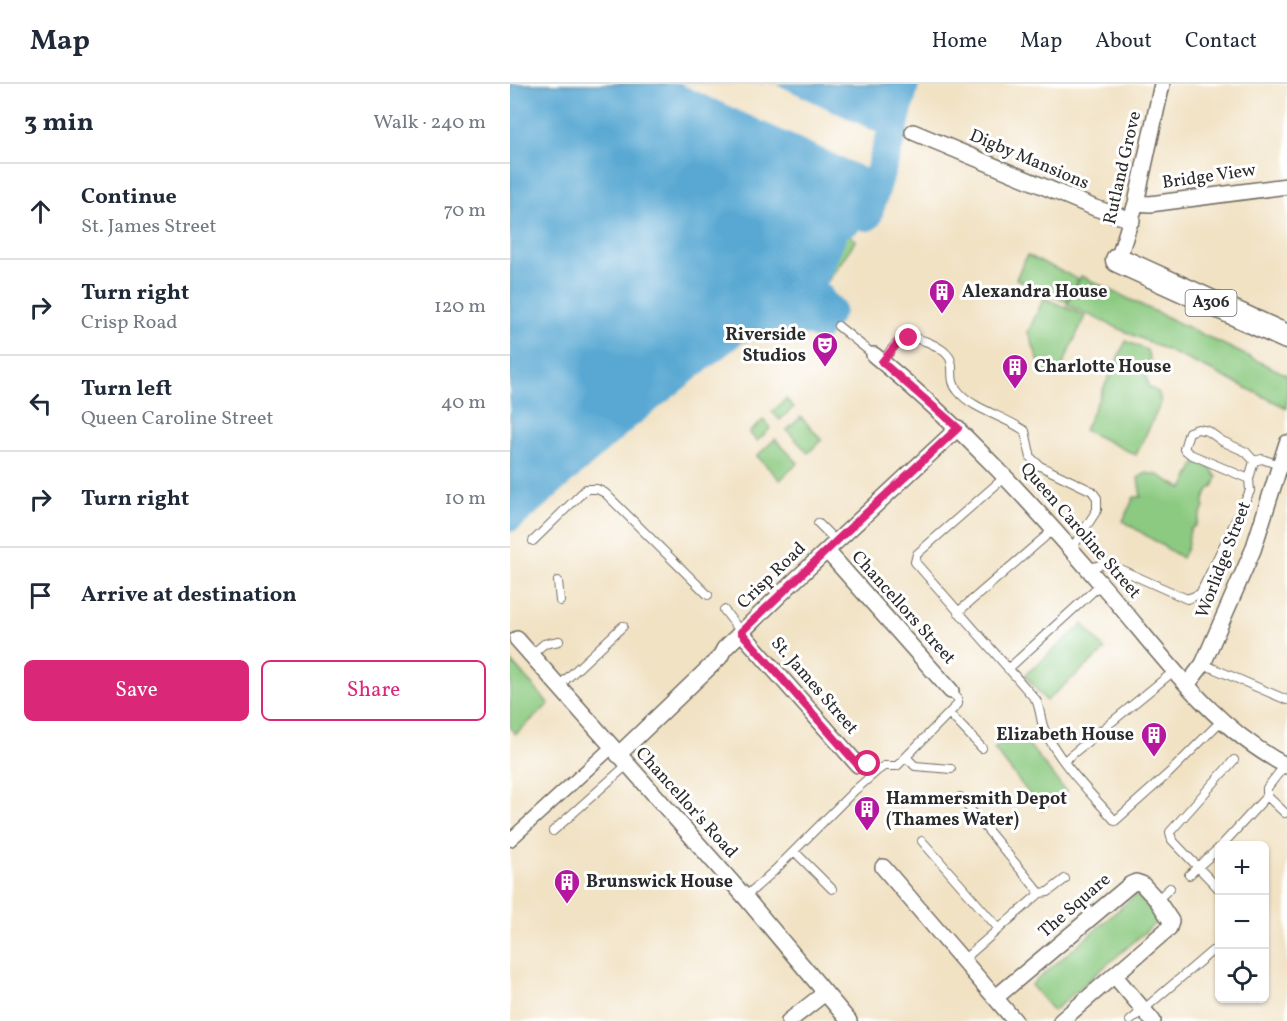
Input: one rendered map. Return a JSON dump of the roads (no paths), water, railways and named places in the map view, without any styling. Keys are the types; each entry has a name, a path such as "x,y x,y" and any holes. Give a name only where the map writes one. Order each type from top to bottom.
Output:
{"main road":[{"name":"A306","path":"1118,260 1287,337"}],"street":[{"name":"Rutland Grove","path":"1118,260 1136,203 1162,84"},
{"name":"Digby Mansions","path":"913,132 1095,208 1132,219"},
{"name":"Bridge View","path":"1136,203 1150,204 1287,186"},
{"name":"Queen Caroline Street","path":"878,359 958,428 1006,476 1174,671 1222,720 1286,765"},
{"name":"Crisp Road","path":"619,756 720,657 741,632 958,428"},
{"name":"Worlidge Street","path":"1187,685 1203,664 1253,550 1281,474 1287,443"},
{"name":"Chancellors Street","path":"832,546 951,691"},
{"name":"St. James Street","path":"741,632 858,765"},
{"name":"Chancellor's Road","path":"513,634 745,897 849,1021"},
{"path":"510,840 619,756"},
{"path":"883,867 1014,1021"},
{"name":"The Square","path":"995,998 1131,884 1136,882 1142,884 1157,900 1171,921 1169,928 1061,1021"},
{"path":"1114,975 1148,1015"},
{"path":"789,1021 825,993"}],"lane":[{"name":"Queen Caroline Street","path":"838,326 878,359"},
{"path":"878,359 900,340 909,338 922,339 945,351 951,361 952,380 957,391 968,400 1025,431 1031,458 1040,466 1092,491 1097,498 1097,510 1071,550"},
{"path":"1249,479 1190,454 1184,449 1185,441 1189,432 1197,429 1208,431 1222,441 1246,452 1254,461"},
{"path":"1254,461 1262,459 1281,474"},
{"path":"1087,568 1106,563 1187,599 1200,594 1251,491 1249,479 1254,461"},
{"path":"1006,476 917,554 915,562 1036,700 1045,731 1064,761 1115,821 1169,773 1222,720"},
{"path":"533,542 586,489 597,489 605,493 622,509 708,595"},
{"path":"818,523 832,546"},
{"path":"958,612 1053,530"},
{"path":"558,581 560,601"},
{"path":"1008,669 1101,584"},
{"path":"724,610 741,632"},
{"path":"558,686 623,626"},
{"path":"531,655 544,644 559,641"},
{"path":"1203,664 1287,700"},
{"path":"1064,761 1174,671"},
{"path":"745,897 877,771 884,766 897,766 949,714 958,704 958,699 951,691"},
{"path":"949,714 982,748"},
{"path":"553,831 619,756"},
{"path":"906,757 915,766 951,769"},
{"path":"1215,885 1172,840 1170,832 1234,759"},
{"path":"858,765 868,764 877,771"},
{"path":"1225,841 1267,796 1267,788 1286,765"},
{"path":"1267,796 1285,813"},
{"path":"960,797 1040,893"},
{"path":"922,841 999,929"},
{"path":"794,851 832,889"},
{"path":"1189,875 1215,851"},
{"path":"963,960 1040,893 1048,892 1065,879"},
{"path":"1157,900 1170,888"},
{"path":"1130,1021 1148,1015 1212,951"}],"water":[{"path":"510,84 904,84 875,191 852,210 847,221 838,218 808,290 819,297 819,301 830,310 820,325 814,321 770,317 734,330 625,416 510,517"}],"waterway":[{"path":"827,212 847,221 852,210 867,216 904,84"},
{"path":"510,517 625,416 734,330 770,317 814,321 820,325 830,310 818,301 819,297 808,290 839,218 811,204"}],"place":[{"name":"Alexandra House","path":"942,315"},
{"name":"Riverside Studios","path":"825,368"},
{"name":"Charlotte House","path":"1015,390"},
{"name":"Elizabeth House","path":"1154,758"},
{"name":"Hammersmith Depot (Thames Water)","path":"867,832"},
{"name":"Brunswick House","path":"567,905"}]}
